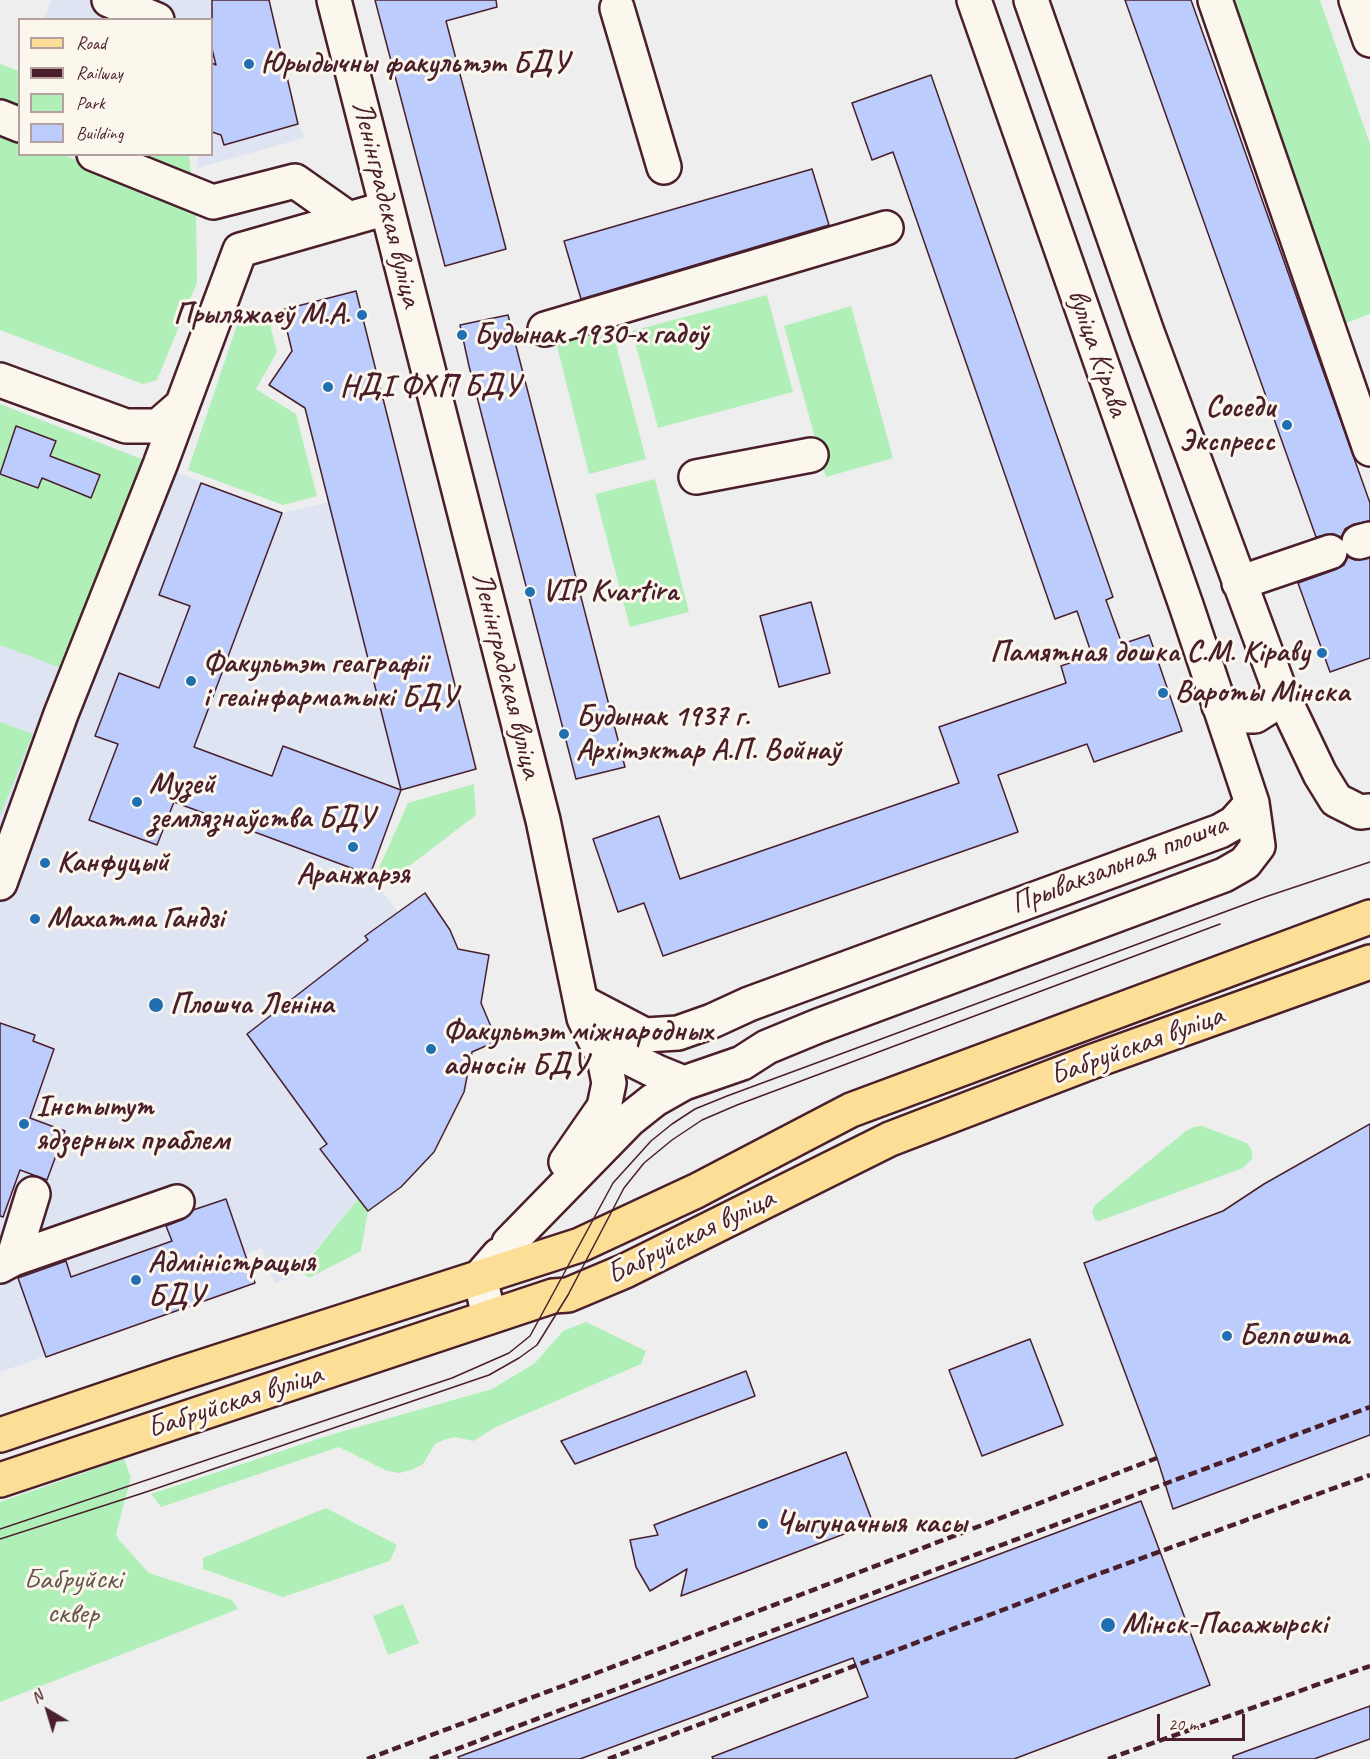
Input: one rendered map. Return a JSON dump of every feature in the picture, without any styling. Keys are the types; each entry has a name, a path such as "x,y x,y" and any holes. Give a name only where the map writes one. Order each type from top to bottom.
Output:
{"main road":[{"name":"Бабруйская вуліца","path":"0,1435 599,1237 696,1191 851,1110 1370,917"},
{"name":"Бабруйская вуліца","path":"0,1480 553,1296 568,1295 624,1271 890,1138 1091,1062 1370,962"}],"street":[{"path":"109,0 152,18"},
{"path":"162,0 166,18"},
{"name":"Ленінградская вуліца","path":"334,0 543,820 585,1018 604,1058 609,1083 604,1107 509,1243 480,1277"},
{"name":"вуліца Кірава","path":"974,0 1186,606 1252,803"},
{"name":"вуліца Кірава","path":"1031,0 1151,343 1279,688 1311,755 1336,800 1360,812 1370,811"},
{"path":"1215,0 1370,449"},
{"path":"1356,0 1370,40"},
{"path":"617,8 664,166"},
{"path":"0,117 18,124"},
{"path":"99,156 213,202 295,180 350,219"},
{"path":"0,883 61,714 155,476 240,250 387,208"},
{"path":"545,329 886,228"},
{"path":"0,380 126,426 158,426 181,406"},
{"path":"696,477 811,455"},
{"path":"1239,583 1353,544"},
{"path":"1219,706 1236,716 1255,716 1269,707 1279,688"},
{"name":"Прывакзальная плошча","path":"582,1002 645,1035 678,1033 794,987 1220,831 1234,823 1252,803"},
{"name":"Прывакзальная плошча","path":"509,1243 630,1119 654,1100 684,1083 742,1063 766,1047 818,1026 1224,875 1245,863 1258,846 1252,803"},
{"path":"582,1002 633,1060 684,1083"},
{"path":"7,1262 33,1194"},
{"path":"7,1262 177,1202"},
{"path":"480,1277 489,1317"}],"shaded area":[{"name":"Юрыдычны факультэт БДУ","path":"51,0 269,0 298,123 304,138 197,168 198,156 213,156 213,18 45,18"},
{"path":"356,291 476,769 401,790 370,875 398,912 425,893 450,931 463,960 464,1092 434,1151 401,1187 367,1211 358,1199 291,1278 275,1283 261,1248 245,1255 255,1283 0,1372 0,404 282,513 328,502 304,408 269,385 292,351 281,310"}],"green space":[{"path":"1224,0 1320,0 1370,144 1370,314 1338,326"},
{"path":"0,64 18,71 18,104 16,110 0,104"},
{"path":"0,128 18,136 18,156 66,156 196,208 197,283 157,380 143,384 0,330"},
{"path":"124,156 189,156 192,183"},
{"path":"767,295 793,392 658,428 632,331"},
{"path":"851,306 893,458 826,477 784,326"},
{"path":"248,312 268,317 277,352 256,389 296,414 317,496 283,505 188,470 238,322"},
{"path":"608,314 646,459 589,474 553,330"},
{"path":"0,404 144,460 61,668 0,645"},
{"path":"655,479 689,612 630,627 595,494"},
{"path":"0,722 33,734 0,816"},
{"path":"474,784 476,815 391,880 379,868 408,803"},
{"path":"1202,1126 1247,1143 1252,1151 1252,1159 1243,1168 1099,1221 1095,1220 1092,1212 1095,1205 1186,1131"},
{"path":"358,1199 368,1211 361,1251 309,1278 300,1270"},
{"path":"586,1322 646,1351 641,1364 496,1427 473,1441 455,1437 435,1444 423,1464 412,1470 399,1473 387,1471 339,1447 161,1507 151,1494 330,1435 492,1389 535,1363 563,1331"},
{"name":"Бабруйскі сквер","path":"124,1459 131,1477 116,1534 119,1540 149,1573 232,1600 238,1609 0,1702 0,1502"},
{"path":"326,1508 397,1545 390,1561 283,1597 203,1569 203,1558"},
{"path":"403,1604 419,1643 388,1655 373,1616"}],"building":[{"name":"Юрыдычны факультэт БДУ","path":"212,0 269,0 298,124 224,145 221,135 213,132 213,64 216,65 213,53"},
{"path":"375,0 496,0 497,7 446,21 506,249 445,266"},
{"path":"1125,0 1191,0 1370,503 1370,521 1354,524 1345,529 1341,537 1333,534 1316,537"},
{"path":"931,75 1113,597 1106,600 1122,644 1149,635 1182,731 1094,762 1087,744 998,775 1018,832 663,956 644,903 618,912 593,839 659,816 680,879 959,783 939,727 1066,683 1061,666 1092,655 1077,611 1055,619 893,152 872,160 852,103"},
{"path":"812,169 829,225 581,299 564,241"},
{"path":"356,291 476,769 401,790 305,408 269,385 292,351 282,310"},
{"path":"508,315 625,767 576,779 460,325"},
{"path":"16,426 56,441 50,456 100,475 91,498 42,478 38,488 0,474"},
{"name":"Факультэт геаграфіі і геаінфарматыкі БДУ","path":"201,483 282,513 194,747 272,776 283,746 401,790 370,875 174,802 157,845 89,820 118,744 95,736 119,673 159,688 190,606 159,595"},
{"path":"1348,557 1355,560 1370,558 1370,658 1330,672 1298,583 1337,569 1344,565"},
{"path":"811,602 830,673 779,687 760,616"},
{"path":"425,893 450,930 458,949 489,955 481,1003 497,1041 472,1052 464,1092 434,1152 401,1187 368,1211 320,1149 327,1144 247,1034 368,940 365,936"},
{"name":"Інстытут ядзерных праблем","path":"0,1023 35,1035 33,1041 54,1049 30,1118 65,1131 47,1180 20,1170 3,1217 0,1216"},
{"path":"1370,1124 1370,1435 1173,1509 1157,1458 1084,1263 1223,1211 1264,1184"},
{"name":"Адміністрацыя БДУ","path":"226,1199 255,1283 46,1357 18,1278 66,1261 71,1277 172,1241 166,1226 184,1219 193,1210"},
{"path":"1030,1339 1063,1425 982,1456 949,1370"},
{"path":"746,1371 755,1396 575,1464 561,1441"},
{"name":"Чыгуначныя касы","path":"846,1452 873,1523 681,1596 687,1569 650,1591 636,1567 630,1540 658,1535 654,1525"},
{"path":"1141,1501 1210,1685 1014,1759 713,1759 712,1757 868,1697 853,1658 580,1759 459,1759 458,1757"},
{"path":"1370,1706 1370,1739 1314,1759 1233,1759 1233,1756"}],"tram line":[{"path":"0,1529 452,1378 509,1353 530,1336 613,1183 651,1141 695,1109 1265,897 1370,862"},
{"path":"0,1539 143,1493 489,1375 537,1345 568,1295 624,1188 644,1163 672,1140 702,1120 1220,924"}],"railway":[{"path":"430,1759 1370,1407"},
{"path":"367,1759 1157,1458"},
{"path":"608,1759 1090,1577 1370,1475"},
{"path":"1108,1759 1370,1666"}],"place":[{"name":"Юрыдычны факультэт БДУ","path":"249,64"},
{"name":"Прыляжаеў М.А.","path":"362,315"},
{"name":"Будынак 1930-х гадоў","path":"462,335"},
{"name":"НДІ ФХП БДУ","path":"328,387"},
{"name":"Соседи Экспресс","path":"1287,425"},
{"name":"VIP Kvartira","path":"530,592"},
{"name":"Памятная дошка С.М. Кіраву","path":"1322,653"},
{"name":"Факультэт геаграфіі і геаінфарматыкі БДУ","path":"191,681"},
{"name":"Вароты Мінска","path":"1163,693"},
{"name":"Будынак 1937 г. Архітэктар А.П. Войнаў","path":"564,734"},
{"name":"Музей землязнаўства БДУ","path":"137,802"},
{"name":"Аранжарэя","path":"353,847"},
{"name":"Канфуцый","path":"45,863"},
{"name":"Махатма Гандзі","path":"35,919"},
{"name":"Плошча Леніна","path":"156,1005"},
{"name":"Факультэт міжнародных адносін БДУ","path":"431,1049"},
{"name":"Інстытут ядзерных праблем","path":"24,1124"},
{"name":"Адміністрацыя БДУ","path":"136,1280"},
{"name":"Белпошта","path":"1227,1336"},
{"name":"Чыгуначныя касы","path":"763,1524"},
{"name":"Мінск-Пасажырскі","path":"1108,1625"}]}
